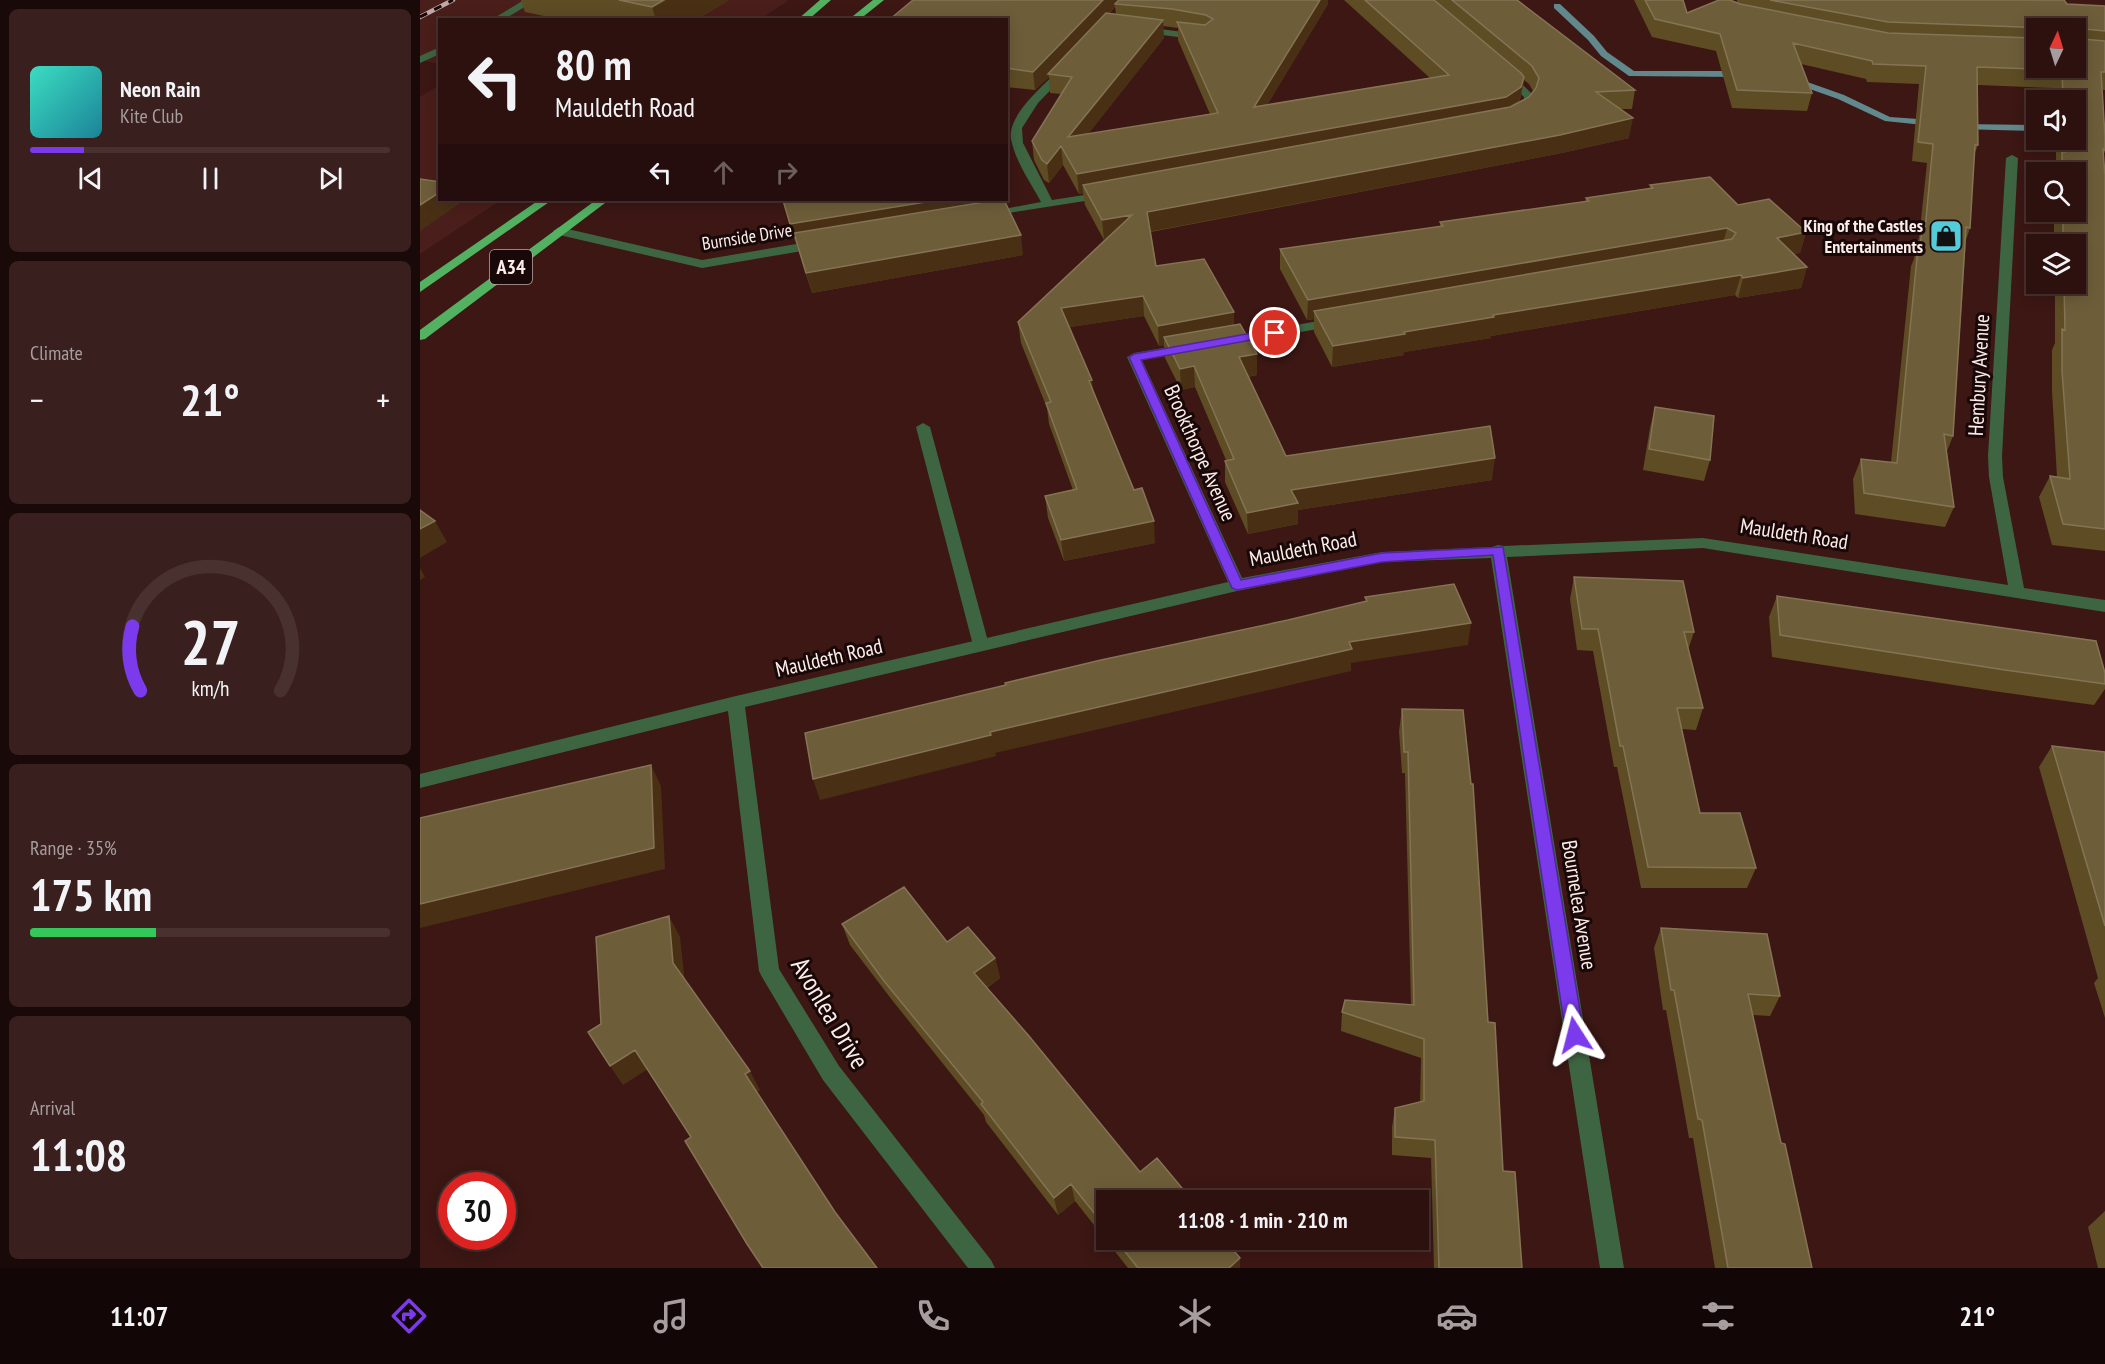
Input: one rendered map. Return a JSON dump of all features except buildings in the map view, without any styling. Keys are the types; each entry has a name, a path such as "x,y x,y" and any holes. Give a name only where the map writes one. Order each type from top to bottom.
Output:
{"highway":[{"path":"804,18 826,0"},
{"path":"855,18 879,0"},
{"name":"A34","path":"420,288 545,201"},
{"name":"A34","path":"420,336 602,201"}],"street":[{"path":"499,18 531,0"},
{"path":"1128,28 1206,38"},
{"path":"420,60 438,51"},
{"path":"1048,205 1016,138 1018,125 1027,109 1075,59"},
{"path":"1498,66 1529,96 1529,104 1522,114 1507,122"},
{"name":"Hembury Avenue","path":"2012,158 1995,456 1996,477 2017,592"},
{"path":"979,217 1119,192"},
{"name":"Burnside Drive","path":"559,231 702,264 829,242"},
{"name":"Brookthorpe Avenue","path":"1237,585 1134,357 1346,320"},
{"path":"923,427 981,645"},
{"name":"Mauldeth Road","path":"420,781 736,703 1237,585 1382,557 1498,550 1703,543 2105,606"},
{"name":"Bournelea Avenue","path":"1498,550 1612,1268"},
{"name":"Avonlea Drive","path":"736,703 769,971 831,1073 983,1268"}],"shaded area":[{"path":"420,0 789,0 762,18 438,18 438,64 420,60"},
{"path":"438,86 438,201 500,201 420,254 420,97"}],"waterway":[{"path":"1557,6 1591,38 1604,54 1632,74 1741,74"},
{"path":"1793,80 1841,97 1888,119 1933,123"},
{"path":"1961,127 2026,128"}],"railway":[{"path":"420,17 453,0"}],"place":[{"name":"King of the Castles Entertainments","path":"1946,236"}],"route":[{"path":"1275,333 1134,357 1237,585 1382,557 1498,550 1575,1035"}]}
